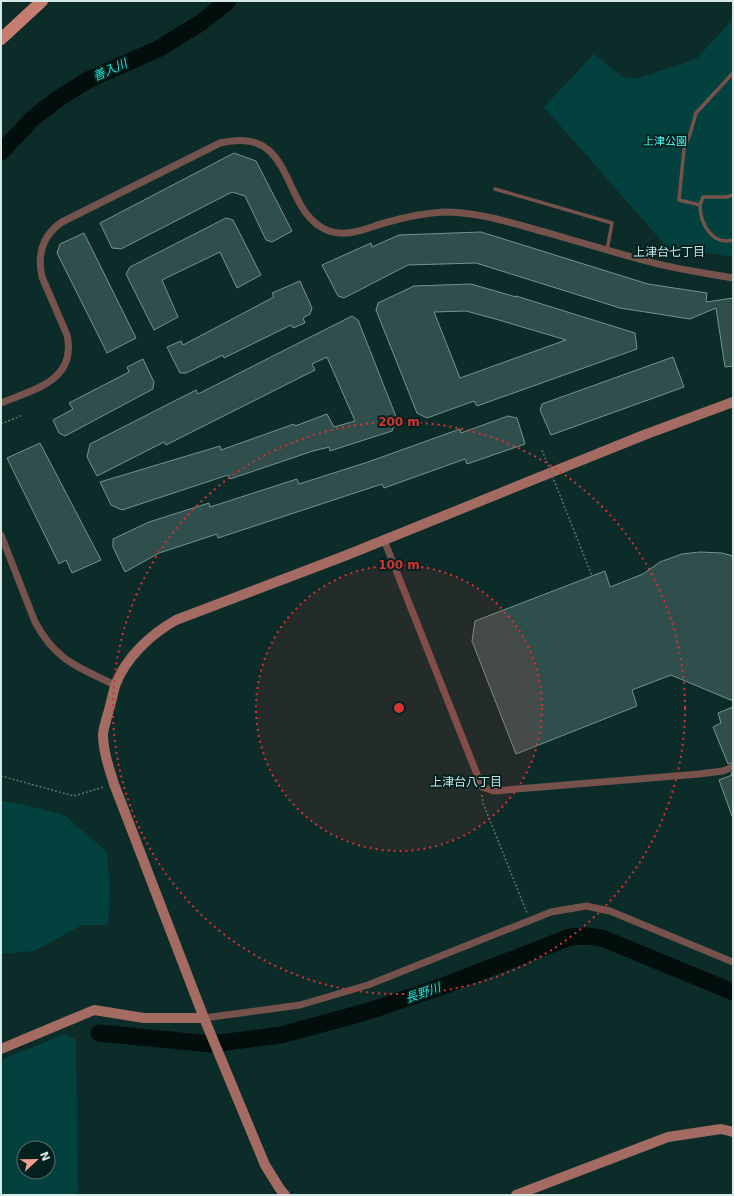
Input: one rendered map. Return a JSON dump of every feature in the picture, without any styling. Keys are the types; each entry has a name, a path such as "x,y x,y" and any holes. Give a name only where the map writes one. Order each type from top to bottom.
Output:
{"main road":[{"path":"1,39 42,1"}],"street":[{"path":"1,403 53,380 66,364 69,344 67,335 40,270 41,250 44,242 56,226 220,143 230,141 250,141 263,147 273,155 280,163 304,210 311,220 329,231 340,234 418,215 443,212 460,212 493,217 649,262 733,278"},
{"path":"285,1195 265,1165 204,1018 114,784 106,757 103,733 116,685 128,663 135,653 154,634 176,620 384,540 629,441 733,402"},
{"path":"1,535 35,622 51,647 69,662 116,685"},
{"path":"384,540 482,787 494,791 699,774 723,771 733,767"},
{"path":"1,1049 94,1010 144,1018 204,1018 300,1005 368,985 551,912 586,906 610,911 733,962"},
{"path":"516,1195 668,1137 721,1129 733,1132"}],"lane":[{"path":"700,205 679,200 684,149 696,113 733,73"},
{"path":"495,189 612,223 607,250"},
{"path":"733,195 726,197 703,197 700,205 700,214 705,228 714,238 729,241 733,240"}],"path":[{"path":"1,424 23,415"},
{"path":"542,450 592,576"},
{"path":"1,776 74,796 114,784"},
{"path":"482,787 483,803 530,921"}],"green space":[{"name":"上津公園","path":"733,19 733,257 666,246 544,107 594,54 621,76 635,79 696,59"},
{"path":"1,801 25,805 64,815 107,852 110,888 108,925 82,925 34,951 1,954"},
{"path":"66,1034 76,1040 78,1195 1,1195 1,1060"}],"building":[{"path":"234,153 256,161 292,231 272,242 266,240 245,196 232,192 121,249 112,248 100,223"},
{"path":"226,218 233,220 261,275 237,288 220,252 162,280 178,317 154,330 126,274 130,267"},
{"path":"481,232 648,284 707,293 706,302 733,298 733,366 725,367 716,308 690,319 620,308 476,263 408,265 344,298 338,296 322,265 371,243 372,247 399,235"},
{"path":"84,233 136,338 107,353 57,253 60,244"},
{"path":"300,281 312,308 310,314 303,318 305,323 293,328 291,325 224,358 223,355 186,373 180,373 167,347 181,341 183,345 274,297 272,293"},
{"path":"471,284 516,296 635,333 637,349 477,406 474,401 427,418 417,413 376,310 378,303 414,286","holes":["466,311 566,340 460,378 434,312"]},
{"path":"352,316 358,320 397,419 392,431 330,451 329,447 313,451 230,479 228,475 122,510 111,505 100,482 220,446 221,450 327,414 334,427 355,421 327,357 312,364 315,370 166,445 164,442 97,476 87,457 90,444 196,390 198,394"},
{"path":"673,357 684,387 551,435 540,410 542,404"},
{"path":"143,359 154,382 153,389 65,436 59,433 53,420 73,409 69,403 129,372 127,367"},
{"path":"508,416 517,418 525,444 467,464 465,459 384,488 382,484 218,538 217,534 159,553 125,572 113,547 113,539 149,522 209,503 210,507 297,479 299,484 368,462 460,429 461,433"},
{"path":"40,443 101,560 72,573 66,560 59,564 7,458"},
{"path":"700,552 722,553 733,556 733,701 671,675 632,690 637,706 516,754 472,641 475,621 605,571 610,587 643,574 660,562 682,554"},
{"path":"733,707 733,762 728,764 713,727 721,723 718,713"},
{"path":"733,772 732,816 719,780 732,775 731,773"}],"waterway":[{"name":"善入川","path":"1,152 33,118 62,96 90,79 158,49 202,22 228,1"},
{"name":"長野川","path":"99,1033 211,1044 281,1035 369,1011 446,985 570,937 587,936 602,938 733,992"}],"district":[{"name":"上津台七丁目","path":"669,252"},
{"name":"上津台八丁目","path":"466,782"}]}
